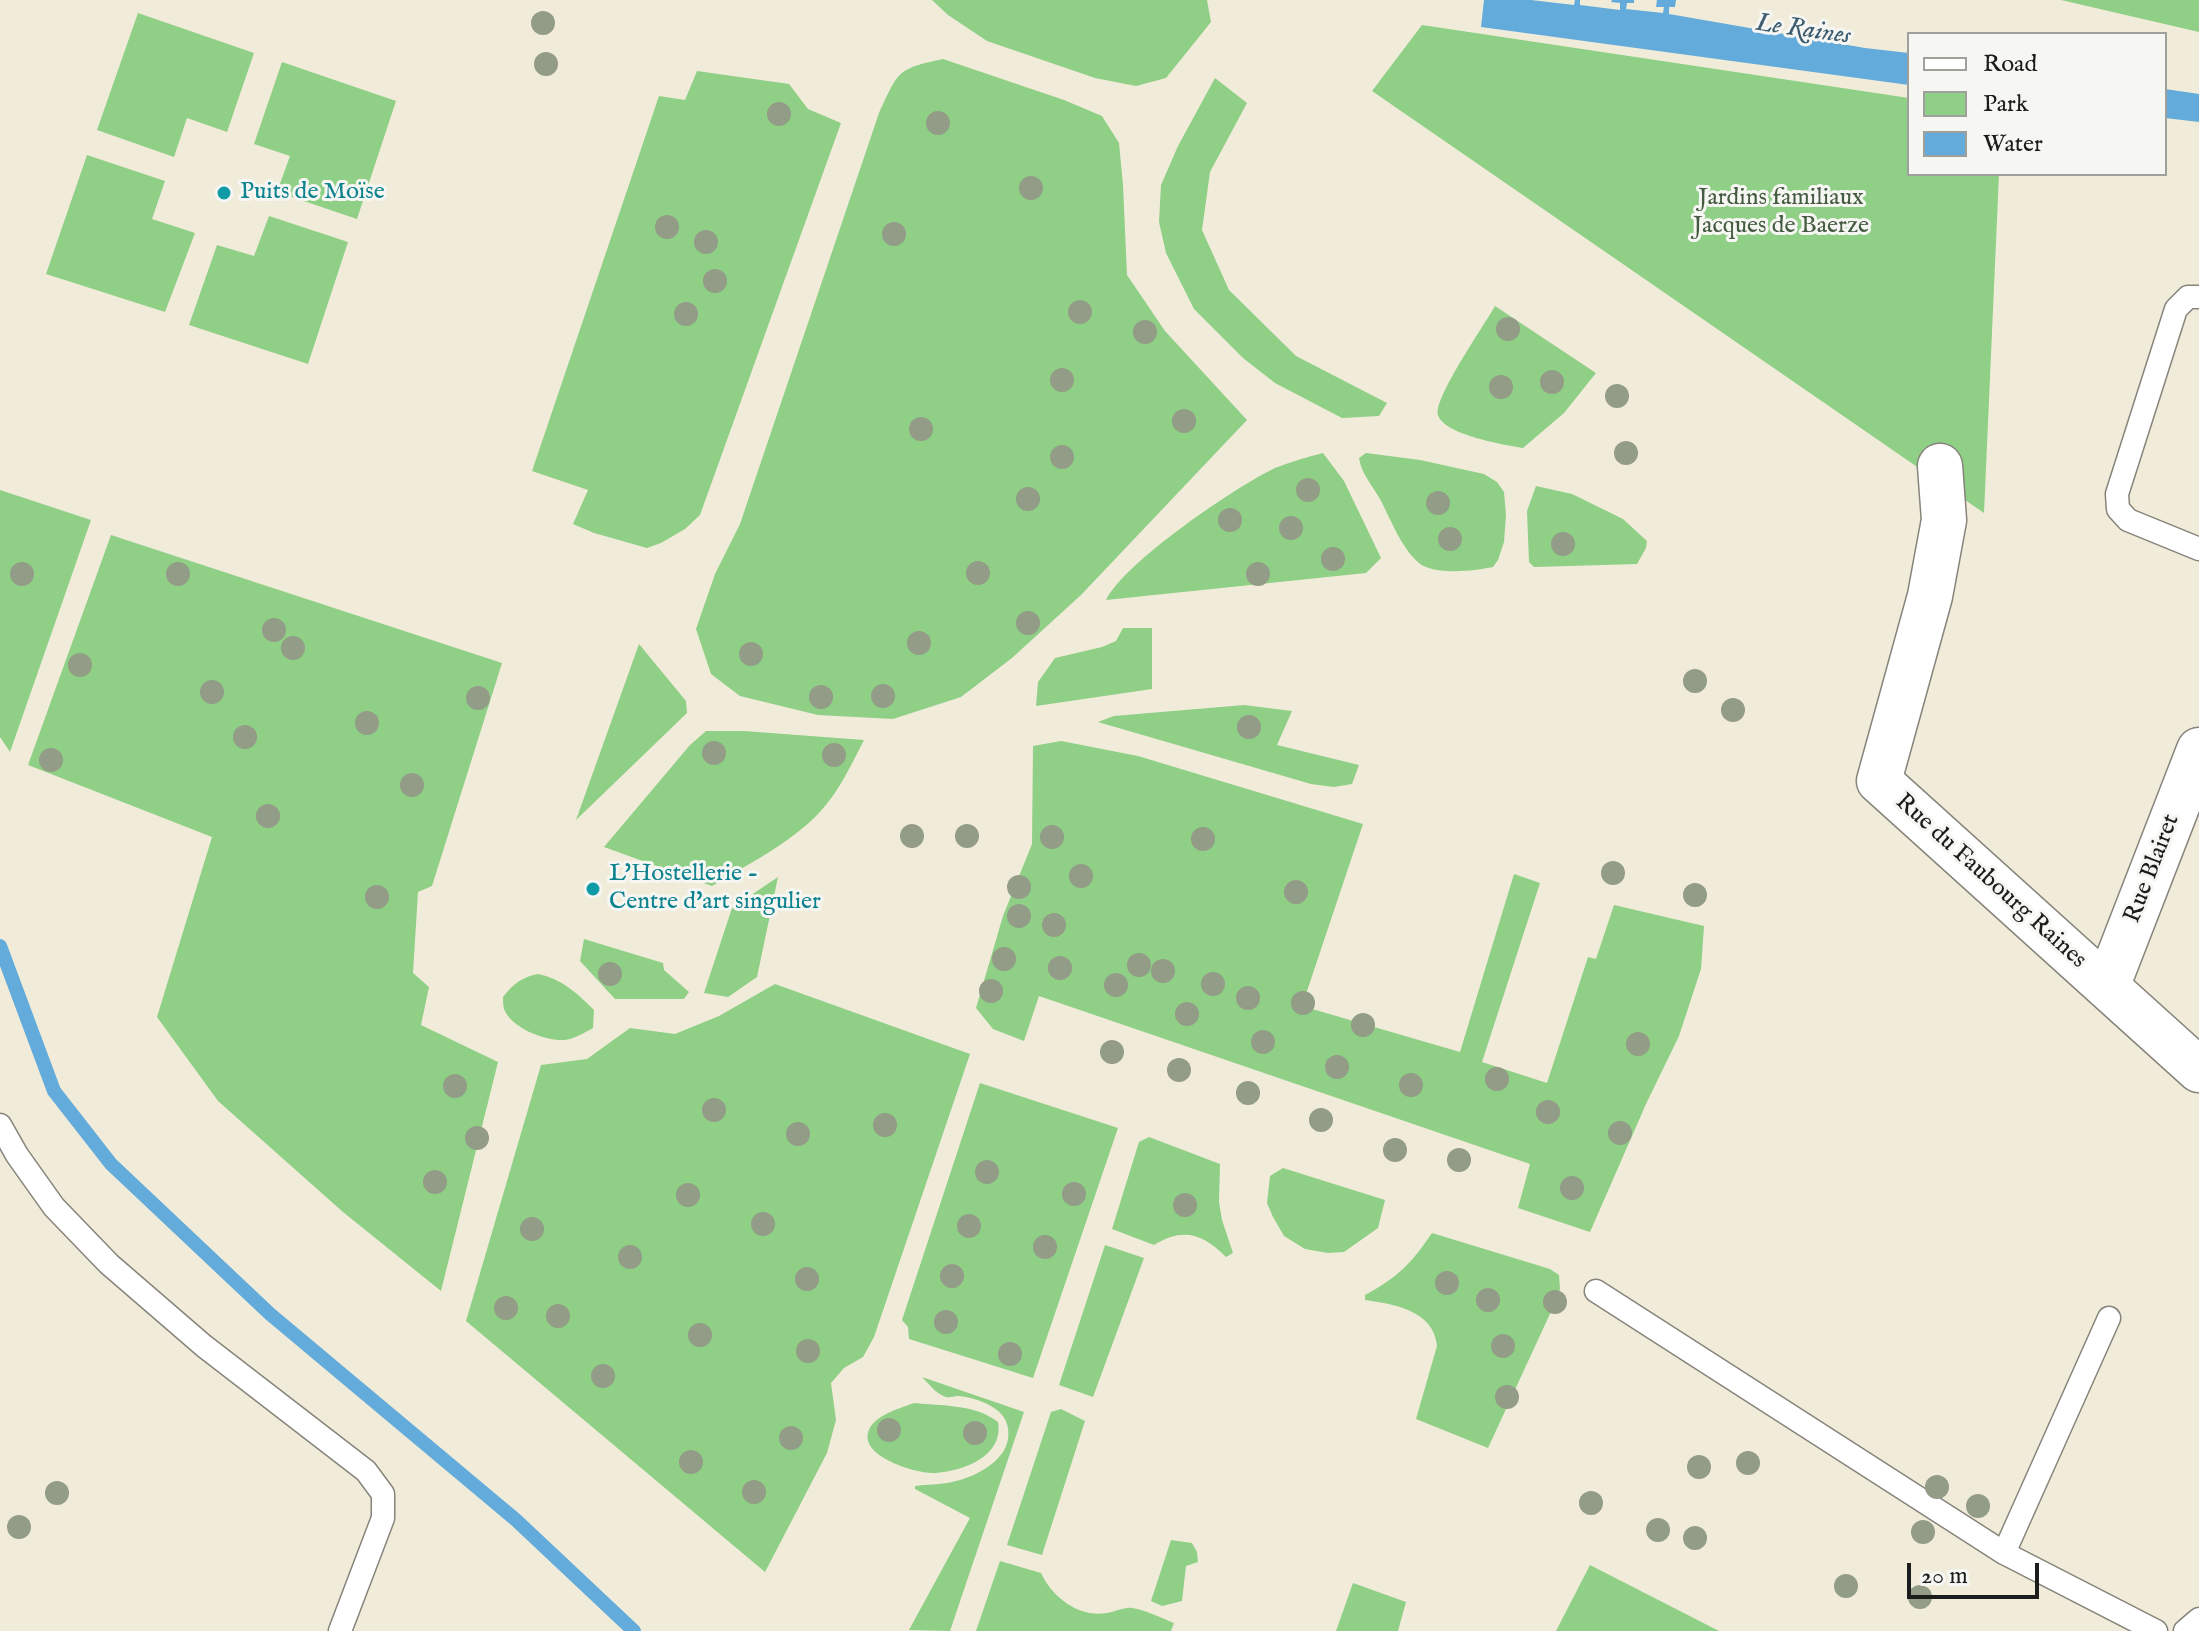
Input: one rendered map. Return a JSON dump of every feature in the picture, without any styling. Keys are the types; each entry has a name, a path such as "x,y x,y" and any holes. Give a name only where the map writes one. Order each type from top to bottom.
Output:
{"street":[{"name":"Rue du Faubourg Raines","path":"1940,466 1944,520 1930,596 1879,781 2199,1070"},
{"name":"Rue Blairet","path":"2107,987 2199,750"}],"lane":[{"path":"2199,297 2188,297 2176,309 2117,494 2118,509 2128,520 2199,549"},
{"path":"0,1125 54,1207 109,1264 204,1346 366,1471 383,1494 383,1518 340,1631"},
{"path":"1596,1291 2004,1553 2156,1631"},
{"path":"2004,1553 2109,1318"},
{"path":"2185,1631 2199,1619"}],"green space":[{"path":"932,0 1207,0 1211,22 1166,78 1136,86 1095,78 987,41 948,15"},
{"path":"2061,0 2199,0 2199,32"},
{"path":"138,13 254,53 227,132 187,118 174,157 97,130"},
{"name":"Jardins familiaux Jacques de Baerze","path":"1422,25 1907,98 1907,176 1999,176 1984,513 1372,91"},
{"path":"943,59 1102,116 1119,143 1127,275 1165,331 1247,420 1081,595 1012,658 961,697 893,719 818,715 740,696 711,674 696,629 715,574 740,524 879,113 901,74 907,69"},
{"path":"282,62 396,101 357,219 277,192 290,156 254,144"},
{"path":"697,71 789,84 808,109 841,123 700,515 685,529 647,548 573,524 588,490 532,471 659,96 685,100"},
{"path":"1215,78 1247,103 1210,172 1202,230 1229,290 1296,356 1387,403 1379,416 1342,418 1275,383 1243,358 1194,309 1166,253 1159,222 1161,185"},
{"path":"87,155 165,181 152,219 195,233 165,312 46,274"},
{"path":"269,216 348,242 308,364 189,325 217,245 254,256"},
{"path":"1495,306 1596,373 1564,413 1523,448 1463,433 1451,428 1438,415 1451,378"},
{"path":"1323,453 1344,481 1381,558 1366,573 1106,600 1117,584 1157,547 1234,491 1275,468"},
{"path":"1366,453 1420,460 1484,474 1497,482 1504,492 1506,515 1504,542 1493,567 1450,571 1419,563 1400,538 1362,470 1359,458"},
{"path":"1536,486 1572,494 1623,519 1647,541 1637,564 1534,567 1529,562 1527,511"},
{"path":"0,490 91,520 10,752 0,737"},
{"path":"111,535 502,663 432,886 418,892 413,973 429,987 421,1025 498,1062 441,1291 343,1212 218,1101 157,1017 212,837 28,765"},
{"path":"1123,628 1152,628 1152,689 1036,706 1038,682 1055,658 1116,641"},
{"path":"639,644 686,701 687,713 576,820"},
{"path":"1244,705 1292,711 1277,745 1359,765 1352,784 1334,787 1311,784 1098,722 1114,716"},
{"path":"706,731 864,740 839,787 819,813 781,844 712,886 604,847 690,745"},
{"path":"1061,741 1138,756 1363,824 1302,1006 1460,1052 1514,874 1540,883 1482,1062 1547,1083 1588,957 1596,959 1614,905 1704,926 1701,969 1679,1036 1590,1232 1518,1208 1530,1164 1039,996 1024,1041 993,1029 976,1008 1003,916 1032,844 1033,746"},
{"path":"778,877 757,977 728,997 704,993 732,908"},
{"path":"584,939 663,963 664,970 689,992 684,999 615,999 580,961"},
{"path":"538,974 562,983 588,1004 594,1010 593,1028 579,1036 556,1040 539,1036 514,1022 504,1009 503,997 518,982"},
{"path":"775,984 970,1054 874,1337 863,1357 844,1368 831,1383 836,1420 827,1453 765,1572 466,1321 541,1065 587,1059 630,1028 675,1034 719,1016"},
{"path":"980,1083 1118,1128 1033,1378 909,1339 908,1327 902,1320"},
{"path":"1149,1137 1220,1164 1219,1202 1233,1253 1226,1257 1201,1238 1192,1236 1174,1236 1154,1245 1112,1229 1139,1142"},
{"path":"1283,1168 1385,1200 1378,1228 1344,1252 1305,1249 1284,1236 1267,1203 1270,1176"},
{"path":"1432,1233 1550,1269 1559,1275 1560,1289 1549,1316 1488,1448 1416,1419 1437,1346 1434,1334 1428,1324 1410,1311 1365,1300 1365,1295 1403,1269"},
{"path":"1105,1245 1144,1258 1093,1397 1059,1385"},
{"path":"922,1377 1024,1412 950,1631 909,1630 970,1518 915,1489 915,1486 960,1480 987,1468 1006,1447 1008,1429 1004,1417 990,1406 967,1397 942,1396"},
{"path":"914,1403 958,1407 989,1416 998,1422 995,1444 980,1460 946,1472 914,1470 889,1461 870,1446 868,1436 871,1426 885,1415"},
{"path":"1061,1409 1085,1421 1042,1555 1007,1545 1051,1412"},
{"path":"1171,1540 1192,1543 1198,1562 1186,1566 1182,1601 1162,1606 1151,1601"},
{"path":"1000,1561 1041,1573 1059,1598 1077,1609 1097,1614 1137,1609 1174,1623 1171,1631 976,1631"},
{"path":"1590,1565 1719,1631 1556,1631"},
{"path":"1353,1583 1406,1602 1398,1631 1336,1631"}],"water":[{"path":"1484,0 1531,0 1574,5 1575,0 1580,0 1580,5 1620,10 1620,3 1612,0 1634,0 1634,3 1627,3 1626,9 1663,13 1664,7 1656,7 1657,0 1676,0 1675,7 1669,7 1669,14 1907,53 1907,85 1481,27"},
{"path":"2167,89 2199,94 2199,122 2167,118"}],"waterway":[{"path":"0,946 54,1091 111,1164 270,1314 516,1520 634,1631"}],"place":[{"name":"Puits de Moïse","path":"224,193"},
{"name":"L'Hostellerie - Centre d'art singulier","path":"593,889"}],"water label":[{"name":"Le Raines","path":"1803,31"}]}
